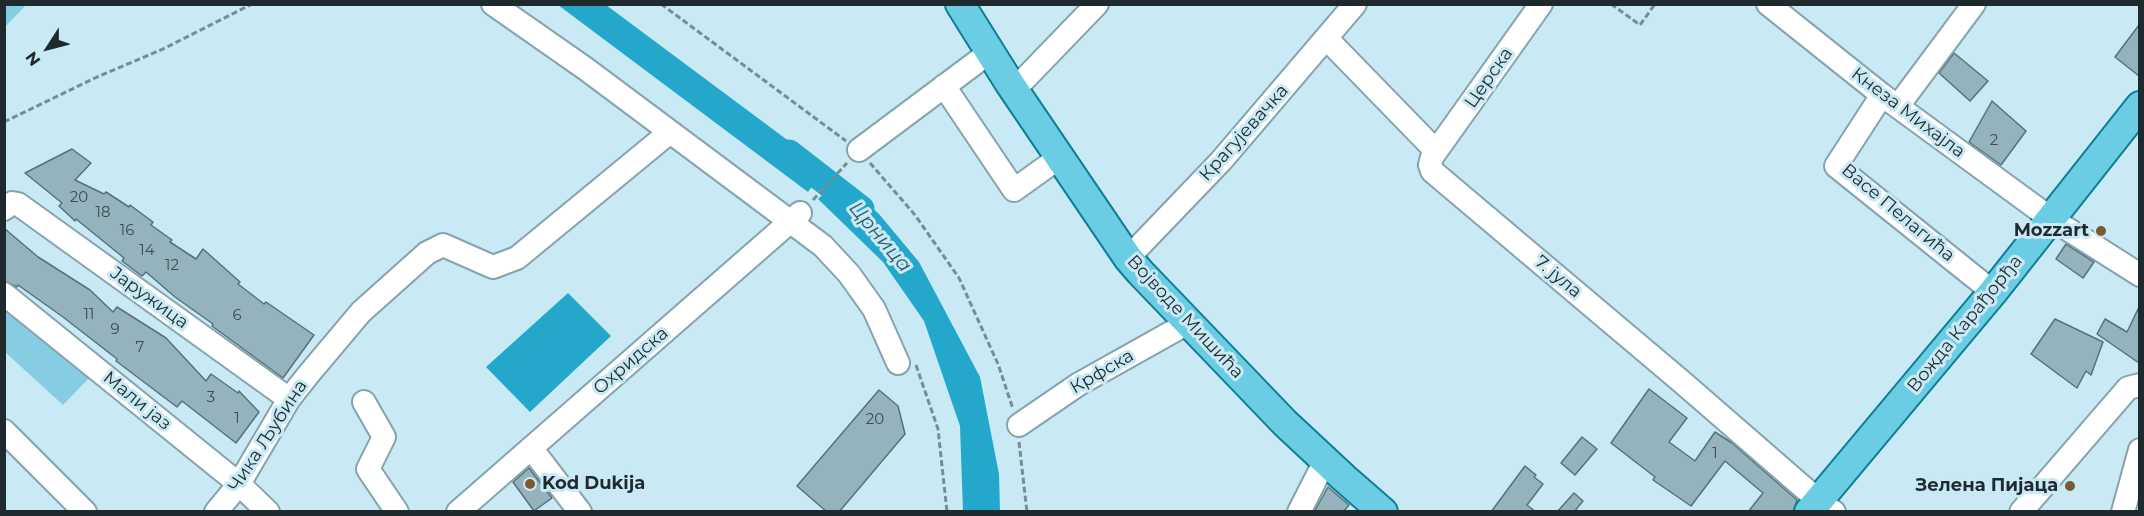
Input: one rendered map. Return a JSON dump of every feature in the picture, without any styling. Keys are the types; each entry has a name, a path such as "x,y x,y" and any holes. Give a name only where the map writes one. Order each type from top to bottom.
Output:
{"main road":[{"name":"Војводе Мишића","path":"960,4 1014,90 1128,258 1285,423 1383,512"},
{"name":"Вожда Карађорђа","path":"1821,508 2139,105"}],"street":[{"path":"493,4 586,69 670,132 799,213 823,246 849,274 874,309 898,363"},
{"path":"1014,90 1097,4"},
{"name":"Крагујевачка","path":"1128,258 1221,160 1355,4"},
{"name":"Церска","path":"1436,152 1541,4"},
{"name":"Кнеза Михајла","path":"1768,4 1890,100 2049,218 2139,275"},
{"name":"Васе Пелагића","path":"1974,4 1836,166 1993,292"},
{"path":"1327,39 1436,152"},
{"path":"859,150 990,52"},
{"path":"944,86 1014,190 1060,157"},
{"name":"Чика Љубина","path":"216,512 239,484 289,399 361,312 427,253 443,245 493,267 517,258 670,132"},
{"name":"7. јула","path":"1436,152 1430,165 1432,171 1664,367 1821,508"},
{"name":"Јаружица","path":"6,208 12,203 18,204 289,399"},
{"name":"Охридска","path":"458,512 799,213"},
{"name":"Мали јаз","path":"4,294 239,484 268,512"},
{"name":"Крфска","path":"1019,425 1079,384 1188,323"},
{"path":"2021,512 2128,388 2139,385"},
{"path":"364,402 384,437 368,469 397,512"},
{"path":"4,431 85,512"},
{"path":"531,448 580,512"},
{"path":"2123,512 2139,450"},
{"path":"1299,512 1325,461"}],"path":[{"path":"4,122 97,77 163,49 252,4"},
{"path":"661,4 859,150 915,215 959,278 998,364 1019,425 1027,512"},
{"path":"1611,4 1640,25 1655,4"},
{"path":"799,213 859,150"}],"shaded area":[{"path":"4,5 26,5 5,27"},
{"path":"5,302 93,374 63,405 5,352"}],"water":[{"path":"558,5 606,5 825,168 808,192"},
{"path":"840,179 879,214 919,262 980,377 999,474 1000,511 963,511 960,426 924,321 883,262 818,199"},
{"path":"568,293 611,336 530,412 486,367"}],"building":[{"path":"2139,25 2139,76 2115,57"},
{"path":"1954,53 1988,81 1970,101 1939,73"},
{"path":"1992,101 2026,131 2001,165 1969,142"},
{"path":"72,149 91,163 75,180 104,194 106,192 129,207 130,205 153,222 151,225 172,240 170,242 196,259 203,249 240,282 238,284 264,304 266,302 314,335 283,378 212,326 213,324 175,297 146,272 142,276 122,261 124,258 76,219 75,221 59,206 62,203 25,173"},
{"path":"4,228 38,257 90,290 113,312 117,307 166,338 206,381 211,374 238,393 239,391 259,412 236,443 182,401 177,407 63,317 18,285 17,287 4,281"},
{"path":"2066,244 2094,262 2083,278 2056,259"},
{"path":"2139,307 2139,363 2097,334 2105,319 2127,332"},
{"path":"2055,319 2103,342 2091,375 2086,371 2077,388 2031,354"},
{"path":"1649,389 1687,418 1669,442 1695,461 1715,432 1732,443 1797,500 1793,512 1748,512 1763,493 1725,461 1691,506 1653,480 1655,477 1611,443"},
{"path":"879,390 898,406 905,434 839,512 827,512 797,486"},
{"path":"1582,437 1597,449 1575,475 1561,463"},
{"path":"1525,466 1543,484 1527,505 1536,512 1491,512"},
{"name":"Kod Dukija","path":"529,468 552,498 534,511 513,482"},
{"path":"1328,487 1349,505 1343,512 1314,512"},
{"path":"1574,493 1583,501 1574,512 1557,512"}],"waterway":[{"name":"Црница","path":"789,153 861,209"}],"place":[{"name":"Mozzart","path":"2101,231"},
{"name":"Kod Dukija","path":"530,484"},
{"name":"Зелена Пијаца","path":"2070,486"}]}
